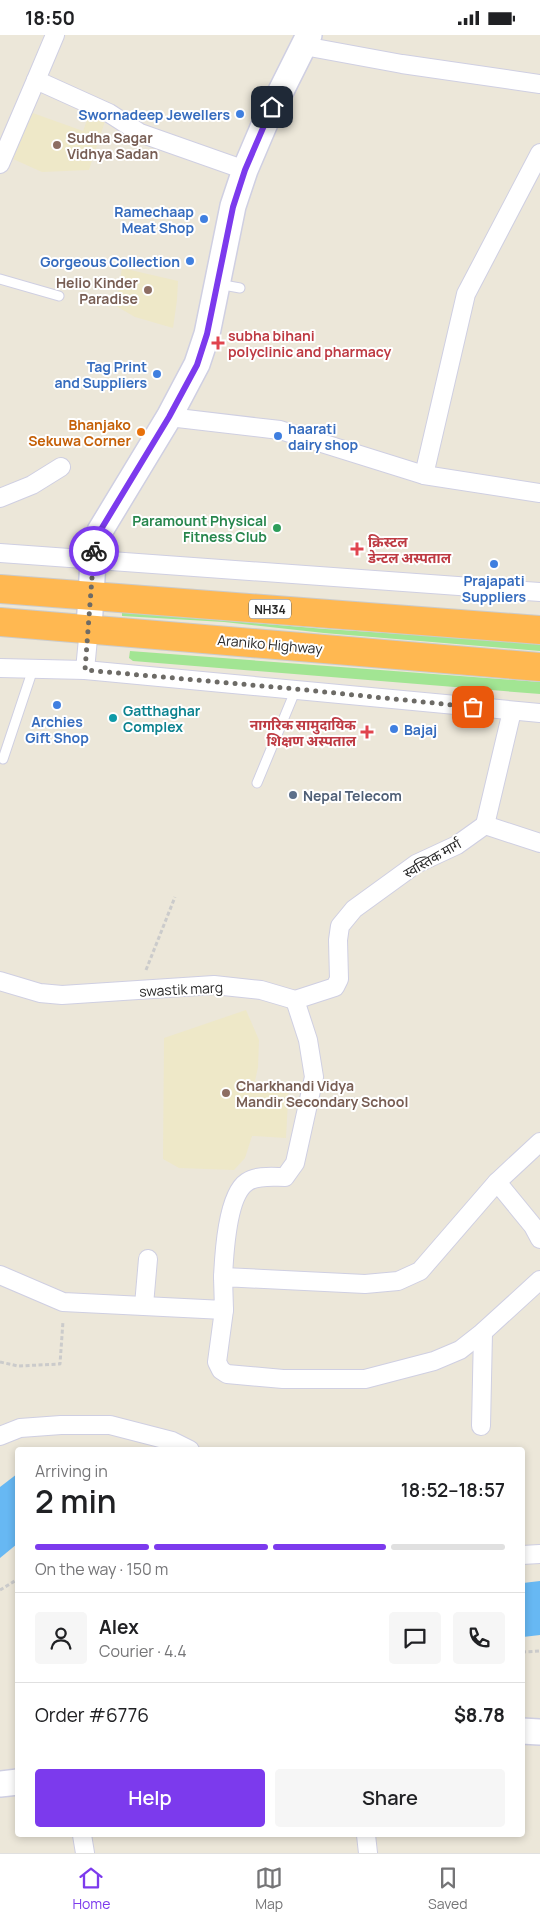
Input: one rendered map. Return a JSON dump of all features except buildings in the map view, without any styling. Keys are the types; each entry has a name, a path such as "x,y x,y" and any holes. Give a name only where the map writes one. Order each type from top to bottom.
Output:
{"highway":[{"name":"NH34","path":"0,589 540,630"},
{"name":"Araniko Highway","path":"0,622 540,667"}],"main road":[{"path":"89,628 94,545 100,531 169,417 197,365 207,334 229,286 233,207 245,170 264,123 306,40"},
{"path":"525,1731 540,1732"},
{"path":"0,1784 15,1782"}],"street":[{"path":"0,163 55,35"},
{"path":"306,40 402,63 540,84"},
{"path":"36,80 109,113 140,133 245,170"},
{"path":"424,475 466,294 540,153"},
{"path":"169,417 280,430 424,475 540,493"},
{"path":"0,498 32,485 61,467"},
{"path":"0,553 540,592"},
{"path":"85,670 89,628"},
{"path":"0,668 85,670 540,713"},
{"path":"512,711 484,825 540,843"},
{"name":"स्वस्तिक मार्ग","path":"295,1000 335,987 340,979 338,940 340,926 354,909 416,864 457,845 484,825"},
{"name":"swastik marg","path":"0,981 40,993 62,995 214,985 261,990 295,1000"},
{"path":"295,1000 308,1040 314,1077 295,1163 285,1177 259,1177 246,1182 236,1197 225,1239 224,1309 217,1362 221,1370 227,1374 283,1379 365,1379 434,1361 460,1350 483,1332 540,1280"},
{"path":"223,1277 365,1284 398,1281 420,1271 497,1182 540,1142"},
{"path":"497,1182 533,1226 540,1239"},
{"path":"144,1305 148,1259"},
{"path":"0,1275 64,1302 224,1309"},
{"path":"481,1426 483,1332"},
{"path":"0,1436 20,1428 61,1425 110,1425 172,1441 184,1447"},
{"path":"525,1555 540,1554"},
{"path":"82,1837 84,1853"},
{"path":"366,1837 368,1853"}],"lane":[{"path":"0,279 59,296"},
{"path":"3,759 33,669"},
{"path":"257,783 296,689"}],"path":[{"path":"137,991 175,897"},
{"path":"0,1362 18,1366 60,1364 64,1302"},
{"path":"0,1590 15,1581"},
{"path":"525,1652 540,1651"}],"shaded area":[{"name":"Sudha Sagar Vidhya Sadan","path":"91,109 107,115 89,170 42,172 13,159 30,112 83,131"},
{"name":"Helio Kinder Paradise","path":"122,268 178,281 173,328 135,317 116,306"},
{"name":"Charkhandi Vidya Mandir Secondary School","path":"246,1010 259,1040 258,1067 255,1081 289,1083 286,1138 252,1136 245,1158 234,1170 179,1168 163,1159 164,1038"}],"green space":[{"path":"122,612 325,629 540,643 540,651 324,633 224,622 122,616"},
{"path":"130,651 540,682 540,694 133,661 129,658"}],"water":[{"path":"15,1476 15,1546 0,1558 0,1487"},
{"path":"540,1581 540,1635 525,1637 525,1583"}],"way so far":[{"path":"94,551 85,670 473,707"}],"place":[{"name":"Swornadeep Jewellers","path":"240,114"},
{"name":"Sudha Sagar Vidhya Sadan","path":"57,145"},
{"name":"Ramechaap Meat Shop","path":"204,219"},
{"name":"Gorgeous Collection","path":"190,261"},
{"name":"Helio Kinder Paradise","path":"148,290"},
{"name":"subha bihani polyclinic and pharmacy","path":"218,343"},
{"name":"Tag Print and Suppliers","path":"157,374"},
{"name":"Bhanjako Sekuwa Corner","path":"141,432"},
{"name":"haarati dairy shop","path":"278,436"},
{"name":"Paramount Physical Fitness Club","path":"277,528"},
{"name":"क्रिस्टल डेन्टल अस्पताल","path":"357,549"},
{"name":"Prajapati Suppliers","path":"494,564"},
{"name":"Archies Gift Shop","path":"57,705"},
{"name":"Gatthaghar Complex","path":"113,718"},
{"name":"Bajaj","path":"394,729"},
{"name":"नागरिक सामुदायिक शिक्षण अस्पताल","path":"367,732"},
{"name":"Nepal Telecom","path":"293,795"},
{"name":"Charkhandi Vidya Mandir Secondary School","path":"226,1093"}],"route":[{"path":"94,551 94,545 100,531 169,417 197,365 207,334 233,207 245,170 272,107"}]}
